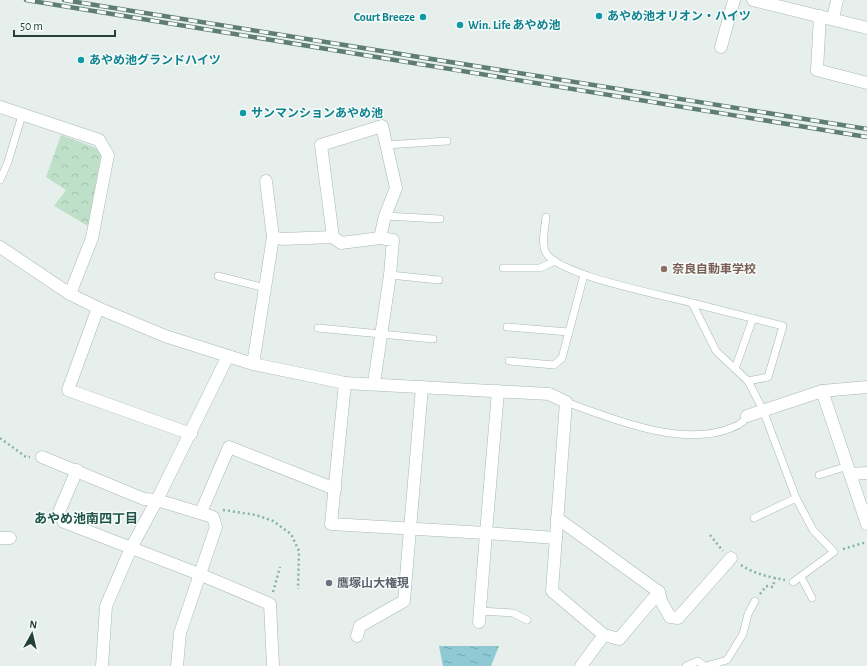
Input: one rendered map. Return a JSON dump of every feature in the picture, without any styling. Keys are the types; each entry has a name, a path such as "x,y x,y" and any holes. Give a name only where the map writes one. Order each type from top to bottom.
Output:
{"street":[{"path":"721,47 734,0"},
{"path":"753,0 867,28"},
{"path":"833,19 837,0"},
{"path":"820,16 817,70 867,83"},
{"path":"0,108 99,140 108,155 92,238 70,294"},
{"path":"333,237 321,145 382,126 396,188 385,216 380,238"},
{"path":"253,364 273,237 266,181"},
{"path":"273,237 290,239 333,237 341,242 380,238 393,240 390,276 374,384"},
{"path":"0,247 70,294 98,308 165,336 253,364 345,383 549,394 566,402 552,591 604,635 619,639 659,592"},
{"path":"98,308 68,390 190,434"},
{"path":"102,666 106,606 131,548 158,500 228,356"},
{"path":"345,383 332,524 556,538"},
{"path":"357,636 360,626 404,602 422,387"},
{"path":"747,416 822,391 867,388"},
{"path":"479,616 498,391"},
{"path":"822,391 850,470 867,524"},
{"path":"202,510 229,447 335,489"},
{"path":"42,457 144,498 202,510 213,517 216,527 180,633 177,666"},
{"path":"76,470 59,512 64,522 199,574 270,604 273,666"},
{"path":"850,470 867,472"},
{"path":"557,518 659,592 661,601 670,617 678,618 731,558"},
{"path":"582,666 604,635"}],"lane":[{"path":"0,180 8,162 22,115"},
{"path":"386,145 447,141"},
{"path":"385,216 440,219"},
{"path":"546,217 544,239 546,252 560,266 584,275 783,326 768,377 748,381"},
{"path":"503,268 540,268 555,261"},
{"path":"509,361 554,365 562,358 584,275"},
{"path":"218,276 265,288"},
{"path":"390,276 440,280"},
{"path":"692,303 716,351 748,381 763,410 796,498 812,530 834,552 793,582"},
{"path":"735,369 752,318"},
{"path":"508,327 569,332"},
{"path":"318,328 381,335 433,338"},
{"path":"566,402 637,427 675,434 718,433 744,422 747,416"},
{"path":"819,475 850,470"},
{"path":"754,518 796,498"},
{"path":"801,577 812,598"},
{"path":"686,666 698,661 705,666 727,660 743,634 748,614 755,601"},
{"path":"479,616 513,613 527,620"}],"path":[{"path":"0,438 26,457 42,457"},
{"path":"202,510 256,515 273,521 291,534 300,552 298,589"},
{"path":"710,535 731,558 748,570 793,582"},
{"path":"834,552 867,542"},
{"path":"270,604 280,567"},
{"path":"766,586 773,587 775,578"}],"green space":[{"path":"61,135 96,148 101,156 88,226 54,206 66,190 46,177"}],"water":[{"path":"439,646 499,646 491,666 443,666"}],"railway":[{"path":"26,0 867,137"},
{"path":"64,0 867,129"}],"place":[{"name":"あやめ池オリオン・ハイツ","path":"599,16"},
{"name":"Court Breeze","path":"423,17"},
{"name":"Win. Life あやめ池","path":"460,25"},
{"name":"あやめ池グランドハイツ","path":"81,60"},
{"name":"サンマンションあやめ池","path":"243,113"},
{"name":"奈良自動車学校","path":"664,269"},
{"name":"鷹塚山大権現","path":"329,583"}],"district":[{"name":"あやめ池南四丁目","path":"86,518"}]}
